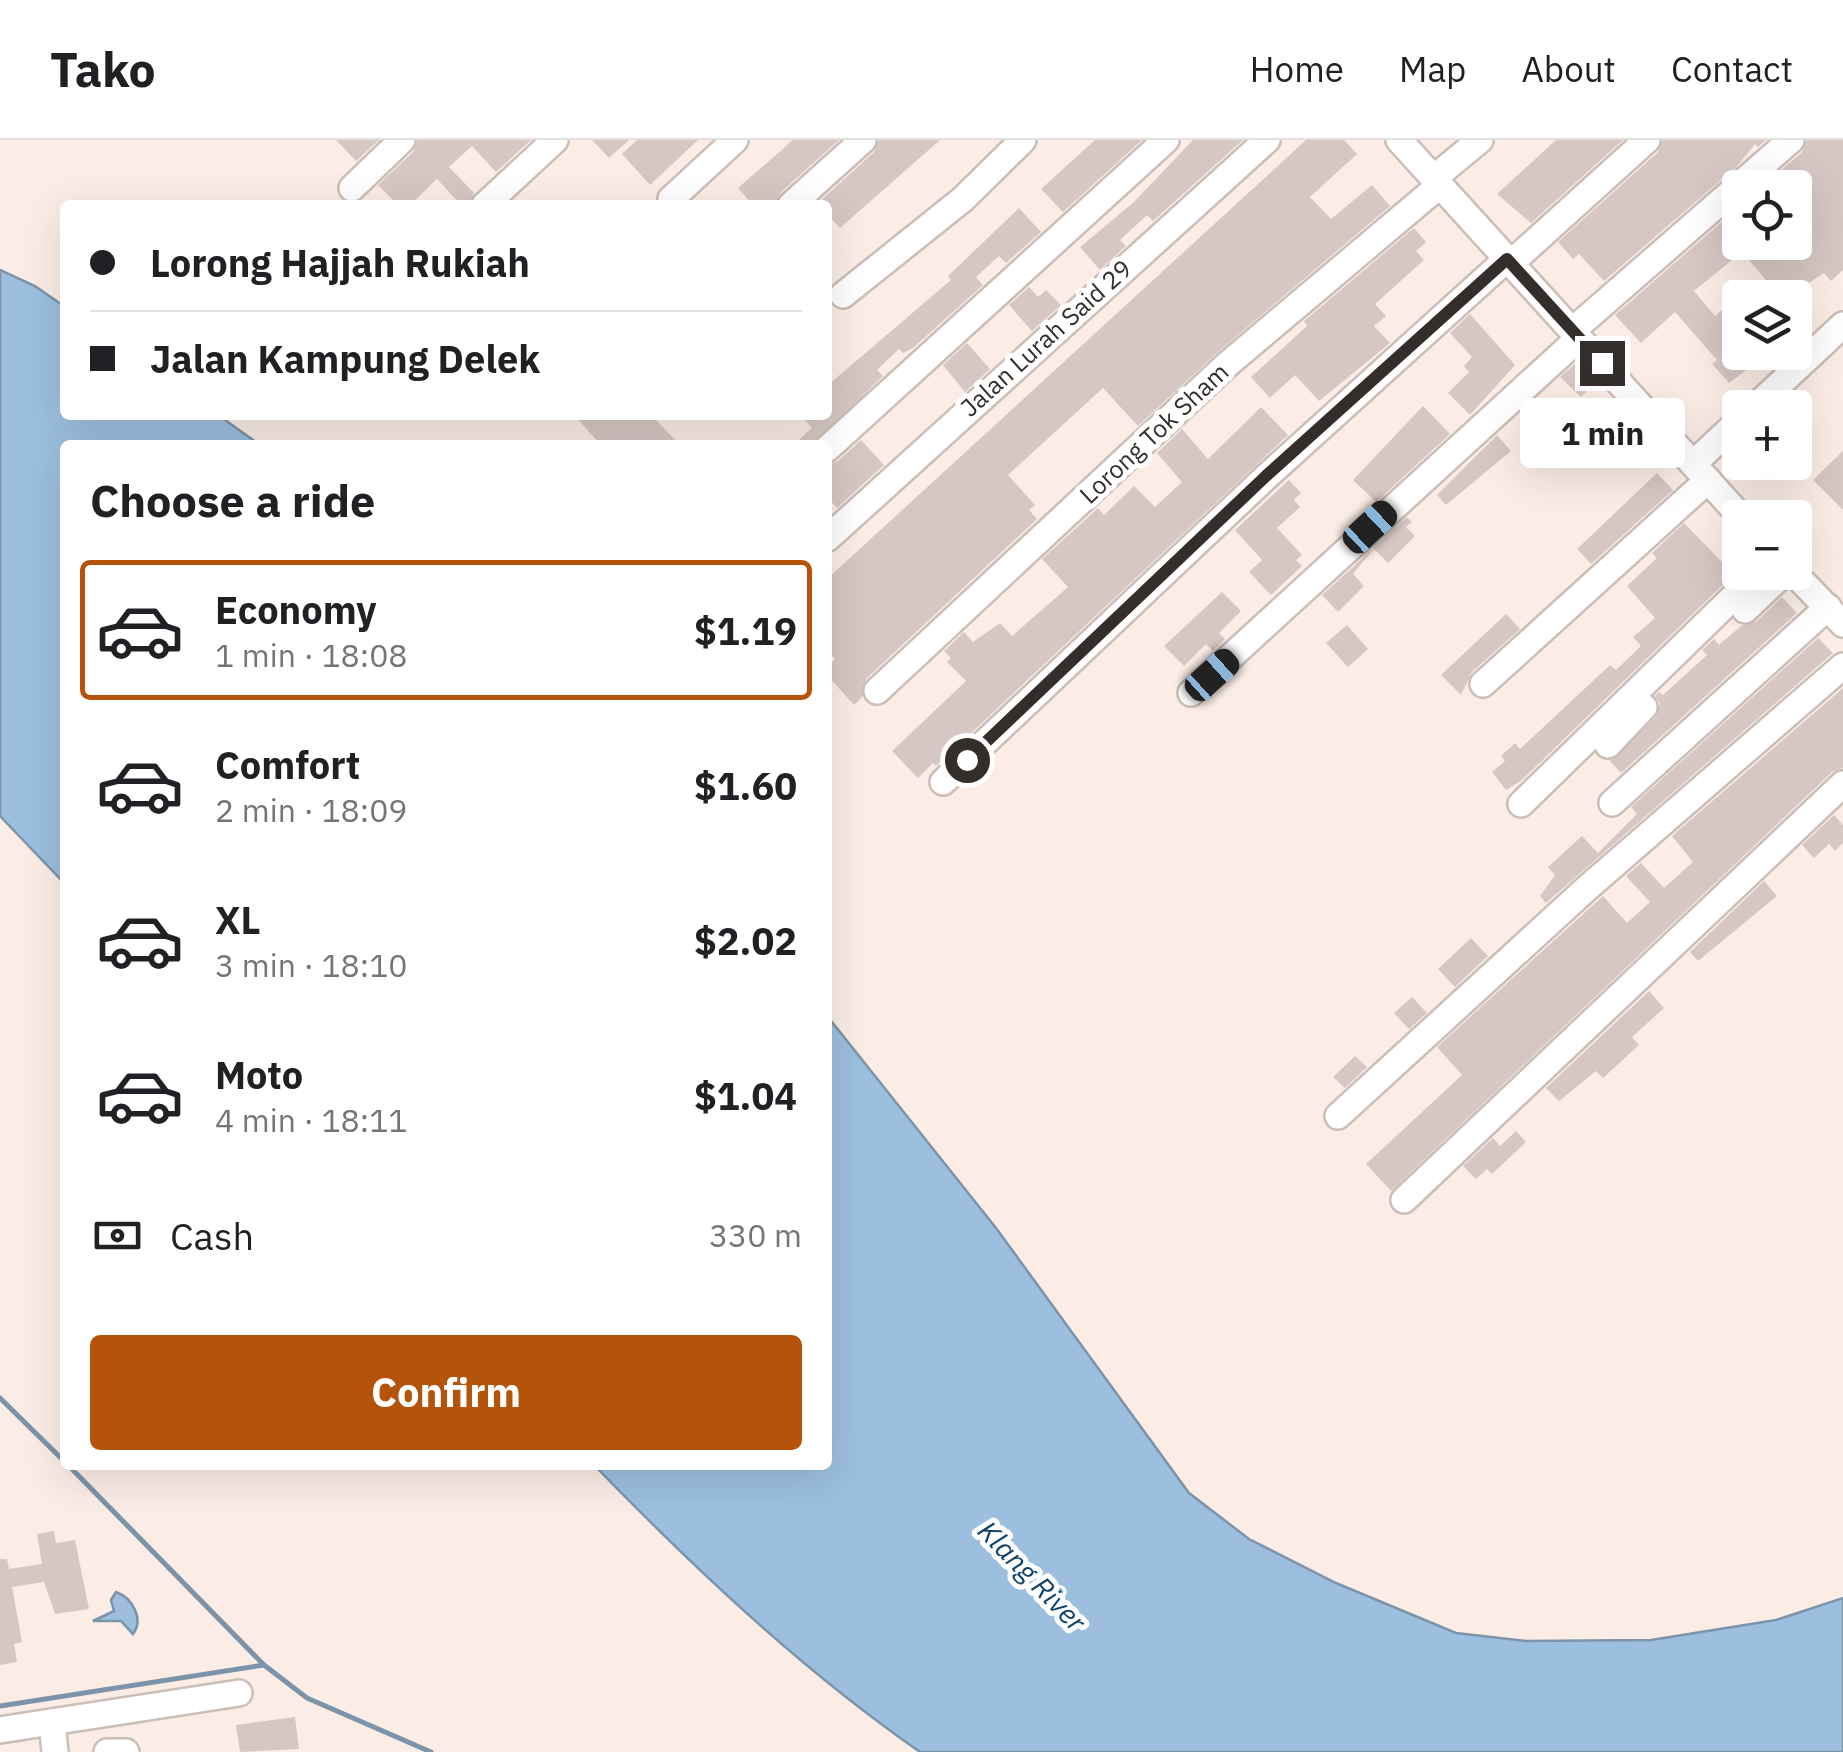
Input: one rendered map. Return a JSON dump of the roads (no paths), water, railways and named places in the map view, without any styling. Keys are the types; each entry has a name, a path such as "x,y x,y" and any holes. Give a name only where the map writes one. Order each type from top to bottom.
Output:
{"street":[{"path":"352,188 402,140"},
{"path":"491,200 555,140"},
{"path":"671,199 735,140"},
{"path":"797,200 863,140"},
{"path":"843,295 963,199 1023,140"},
{"path":"832,444 1166,140"},
{"name":"Jalan Lurah Said 29","path":"832,534 1266,140"},
{"path":"1399,140 1726,500"},
{"name":"Lorong Tok Sham","path":"877,690 1230,363 1480,140"},
{"path":"942,782 1266,476 1647,140"},
{"path":"1191,693 1791,140"},
{"path":"1774,390 1843,326"},
{"path":"1483,684 1701,472 1722,444"},
{"path":"1521,804 1741,590"},
{"path":"1608,744 1766,590"},
{"path":"1612,803 1835,616 1810,590"},
{"path":"1338,1116 1586,888 1843,666"},
{"path":"1404,1200 1843,784"},
{"path":"0,1730 239,1693"},
{"path":"52,1722 56,1752"},
{"path":"107,1752 126,1752"}],"water":[{"path":"0,270 35,286 60,304 60,420 225,420 253,440 60,440 60,879 0,816"},
{"name":"Klang River","path":"832,1022 996,1228 1189,1493 1249,1539 1336,1583 1456,1633 1527,1641 1651,1640 1776,1620 1843,1598 1843,1752 920,1752 833,1687 671,1542 599,1470 832,1470"},
{"path":"116,1592 135,1610 133,1634 121,1621 93,1621 114,1611 111,1600"}],"waterway":[{"path":"0,1398 60,1457"},
{"path":"73,1470 264,1665 307,1698 431,1752"},
{"path":"0,1706 264,1665"}]}
